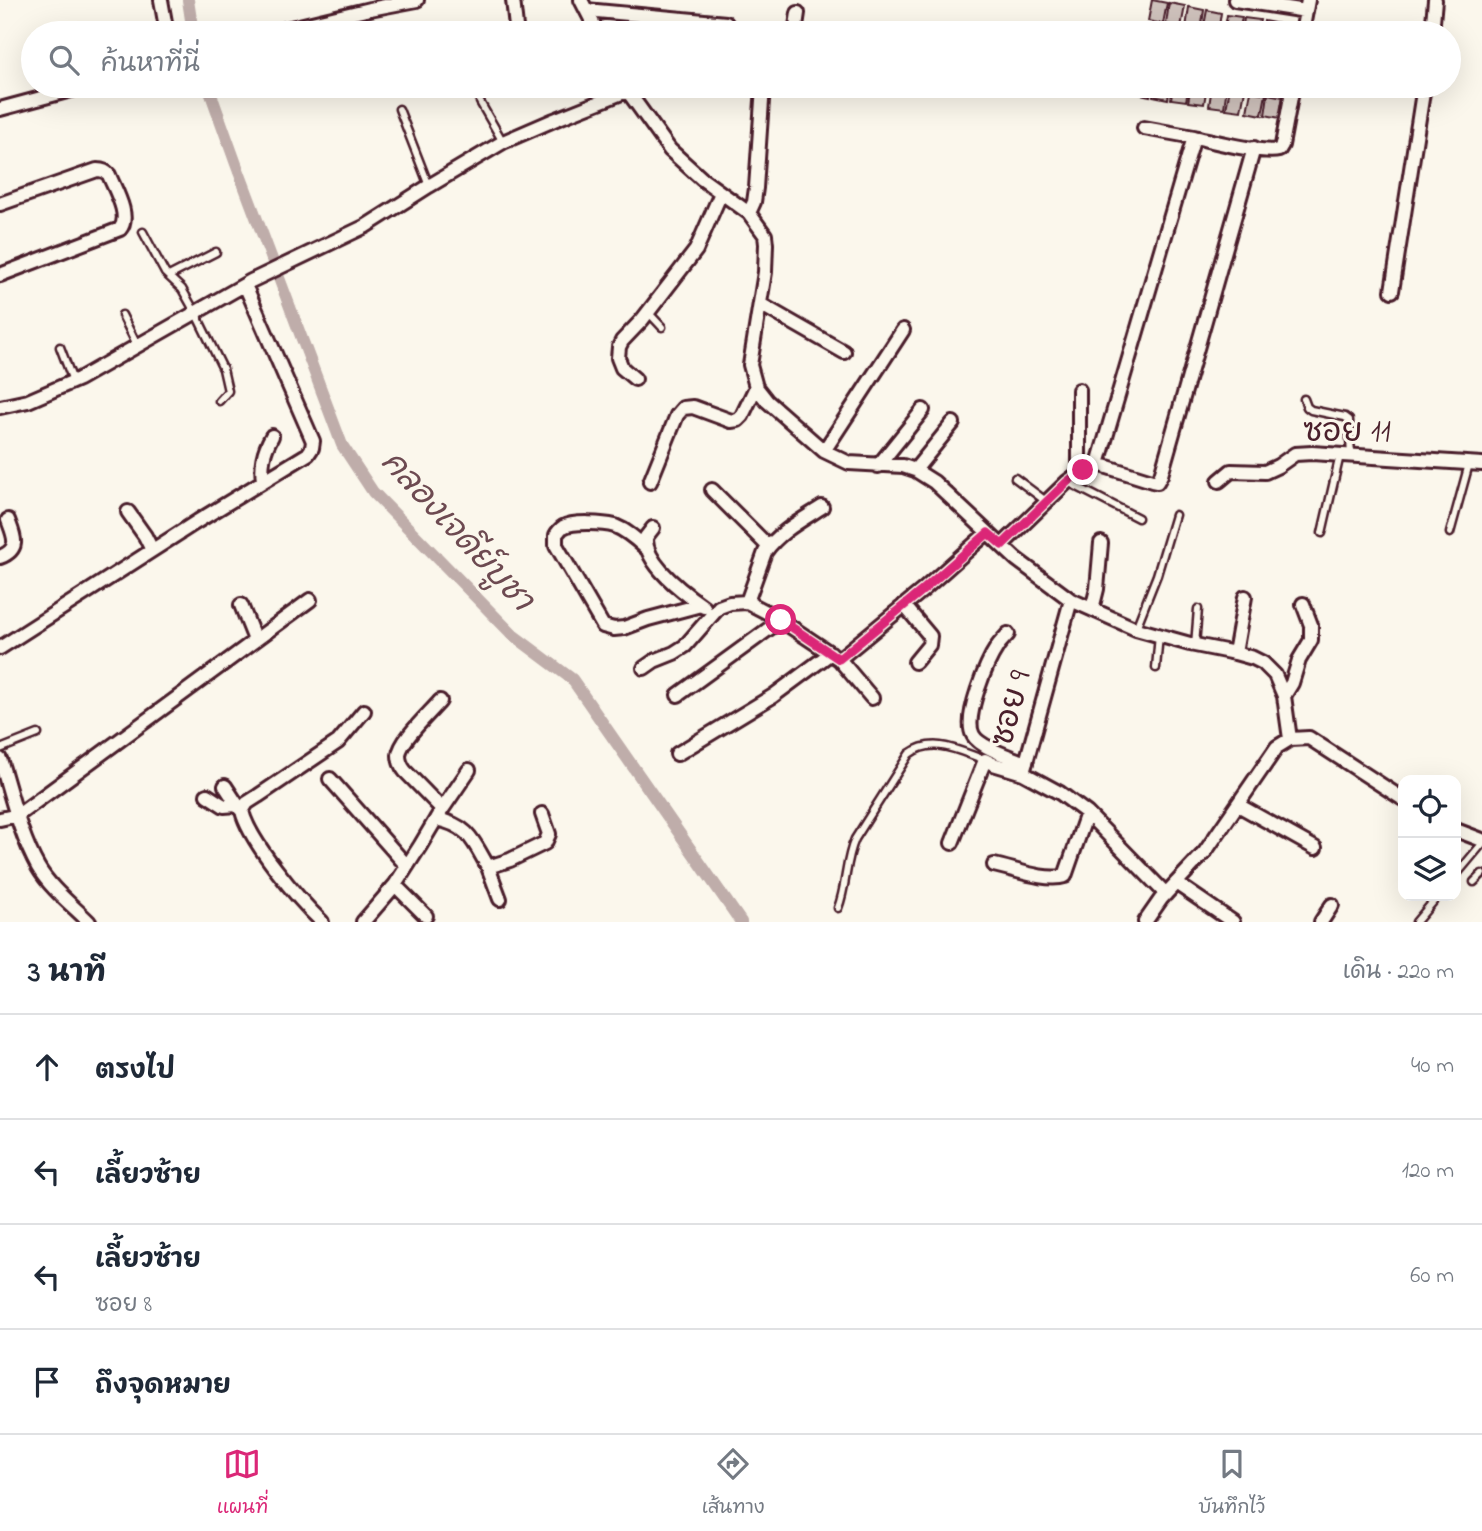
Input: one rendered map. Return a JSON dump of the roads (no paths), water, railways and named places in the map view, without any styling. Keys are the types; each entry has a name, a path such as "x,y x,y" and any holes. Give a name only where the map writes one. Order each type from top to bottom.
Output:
{"street":[{"path":"161,0 165,21"},
{"path":"320,21 417,0"},
{"path":"513,0 515,21"},
{"path":"1235,0 1307,6"},
{"path":"1433,21 1435,0"},
{"path":"583,5 710,21"},
{"path":"583,5 592,21"},
{"path":"797,21 798,13"},
{"path":"0,109 41,98"},
{"path":"0,407 28,401 73,382 248,283 366,226 503,142 605,98"},
{"path":"632,98 670,150 702,179 749,213 765,235 765,272 750,365 756,387 767,401 824,451 849,463 903,466 934,482 1016,559 1071,600 1136,629 1235,653 1263,663 1275,675 1284,696 1290,738"},
{"path":"749,213 756,188 762,98"},
{"path":"1144,128 1275,151 1282,145 1291,98"},
{"path":"1392,291 1421,98"},
{"path":"1098,464 1194,137"},
{"path":"1002,545 1083,470 1098,464 1157,482 1254,148"},
{"path":"0,204 101,170 110,175 125,221 120,229 0,275"},
{"path":"635,379 622,369 618,358 619,347 696,250 721,193"},
{"path":"0,648 307,454 312,448 313,441 248,283"},
{"path":"760,304 844,352"},
{"path":"824,451 903,330"},
{"path":"650,482 677,415 683,408 693,407 736,421 742,415 756,387"},
{"path":"1079,390 1079,461 1083,470"},
{"path":"878,466 923,410"},
{"path":"915,470 953,423"},
{"path":"263,481 261,464 272,436"},
{"name":"ซอย 11","path":"1219,481 1231,471 1265,472 1296,454 1475,463"},
{"path":"712,490 769,547"},
{"path":"747,602 765,552 778,537 822,507"},
{"path":"128,512 152,550"},
{"path":"0,557 13,547 15,538 8,520"},
{"path":"701,605 624,628 603,626 556,545 555,536 562,527 569,525 590,523 614,526 630,534 648,550 671,581 701,605 712,614"},
{"path":"648,550 646,537 653,528"},
{"path":"677,754 835,656 904,606 988,533"},
{"path":"1092,609 1097,589 1101,543"},
{"path":"1235,653 1245,597"},
{"path":"0,819 18,815 310,600"},
{"name":"ซอย 9","path":"1071,600 1024,768 1087,813 1166,894"},
{"path":"644,668 685,646 719,607 747,602 781,620 835,656 872,698"},
{"path":"1284,696 1311,639 1311,625 1303,604"},
{"path":"241,605 255,640"},
{"path":"904,606 930,636 929,645 915,662"},
{"path":"678,695 781,620"},
{"path":"1008,634 998,646 980,682 973,703 971,728 973,737 1024,768"},
{"path":"440,701 404,742 399,753 400,764 439,814 462,828 477,846 500,898"},
{"path":"207,795 224,806 240,808 338,742 364,711"},
{"path":"1145,922 1166,894 1205,852 1277,747 1290,738 1309,738 1398,796"},
{"path":"0,759 27,845 39,869 89,922"},
{"path":"952,843 985,760 993,764 1024,768"},
{"path":"363,922 395,885 469,771"},
{"path":"330,779 407,866"},
{"path":"225,786 240,808 244,821 282,877 322,922"},
{"path":"1238,804 1315,848"},
{"path":"994,865 1045,877 1065,876 1087,813"},
{"path":"488,867 545,843 549,834 541,814"},
{"path":"1461,832 1482,842"},
{"path":"1176,883 1233,922"},
{"path":"395,885 426,916"},
{"path":"1321,922 1332,905"}],"lane":[{"path":"480,102 503,142"},
{"path":"399,109 429,186"},
{"path":"143,232 160,265 182,289 223,369 228,391 219,401"},
{"path":"169,276 216,252"},
{"path":"648,312 662,327"},
{"path":"122,315 137,345"},
{"path":"60,347 73,382"},
{"path":"1304,399 1311,410 1349,420 1346,455 1322,533"},
{"path":"1450,533 1475,463"},
{"path":"1015,478 1047,502"},
{"path":"1067,482 1138,518"},
{"path":"1136,629 1157,575 1175,514"},
{"path":"1195,645 1198,609"},
{"path":"1156,668 1159,635"},
{"path":"0,749 38,734"},
{"path":"838,908 846,881 850,850 855,839 909,754 918,747 931,744 985,760"},
{"path":"1461,869 1482,842"},
{"path":"1474,882 1482,874"},
{"path":"1416,922 1434,901"}],"waterway":[{"name":"คลองเจดีย์บูชา","path":"188,0 191,21"},
{"name":"คลองเจดีย์บูชา","path":"212,98 342,445 373,492 513,635 572,679 741,922"}]}
